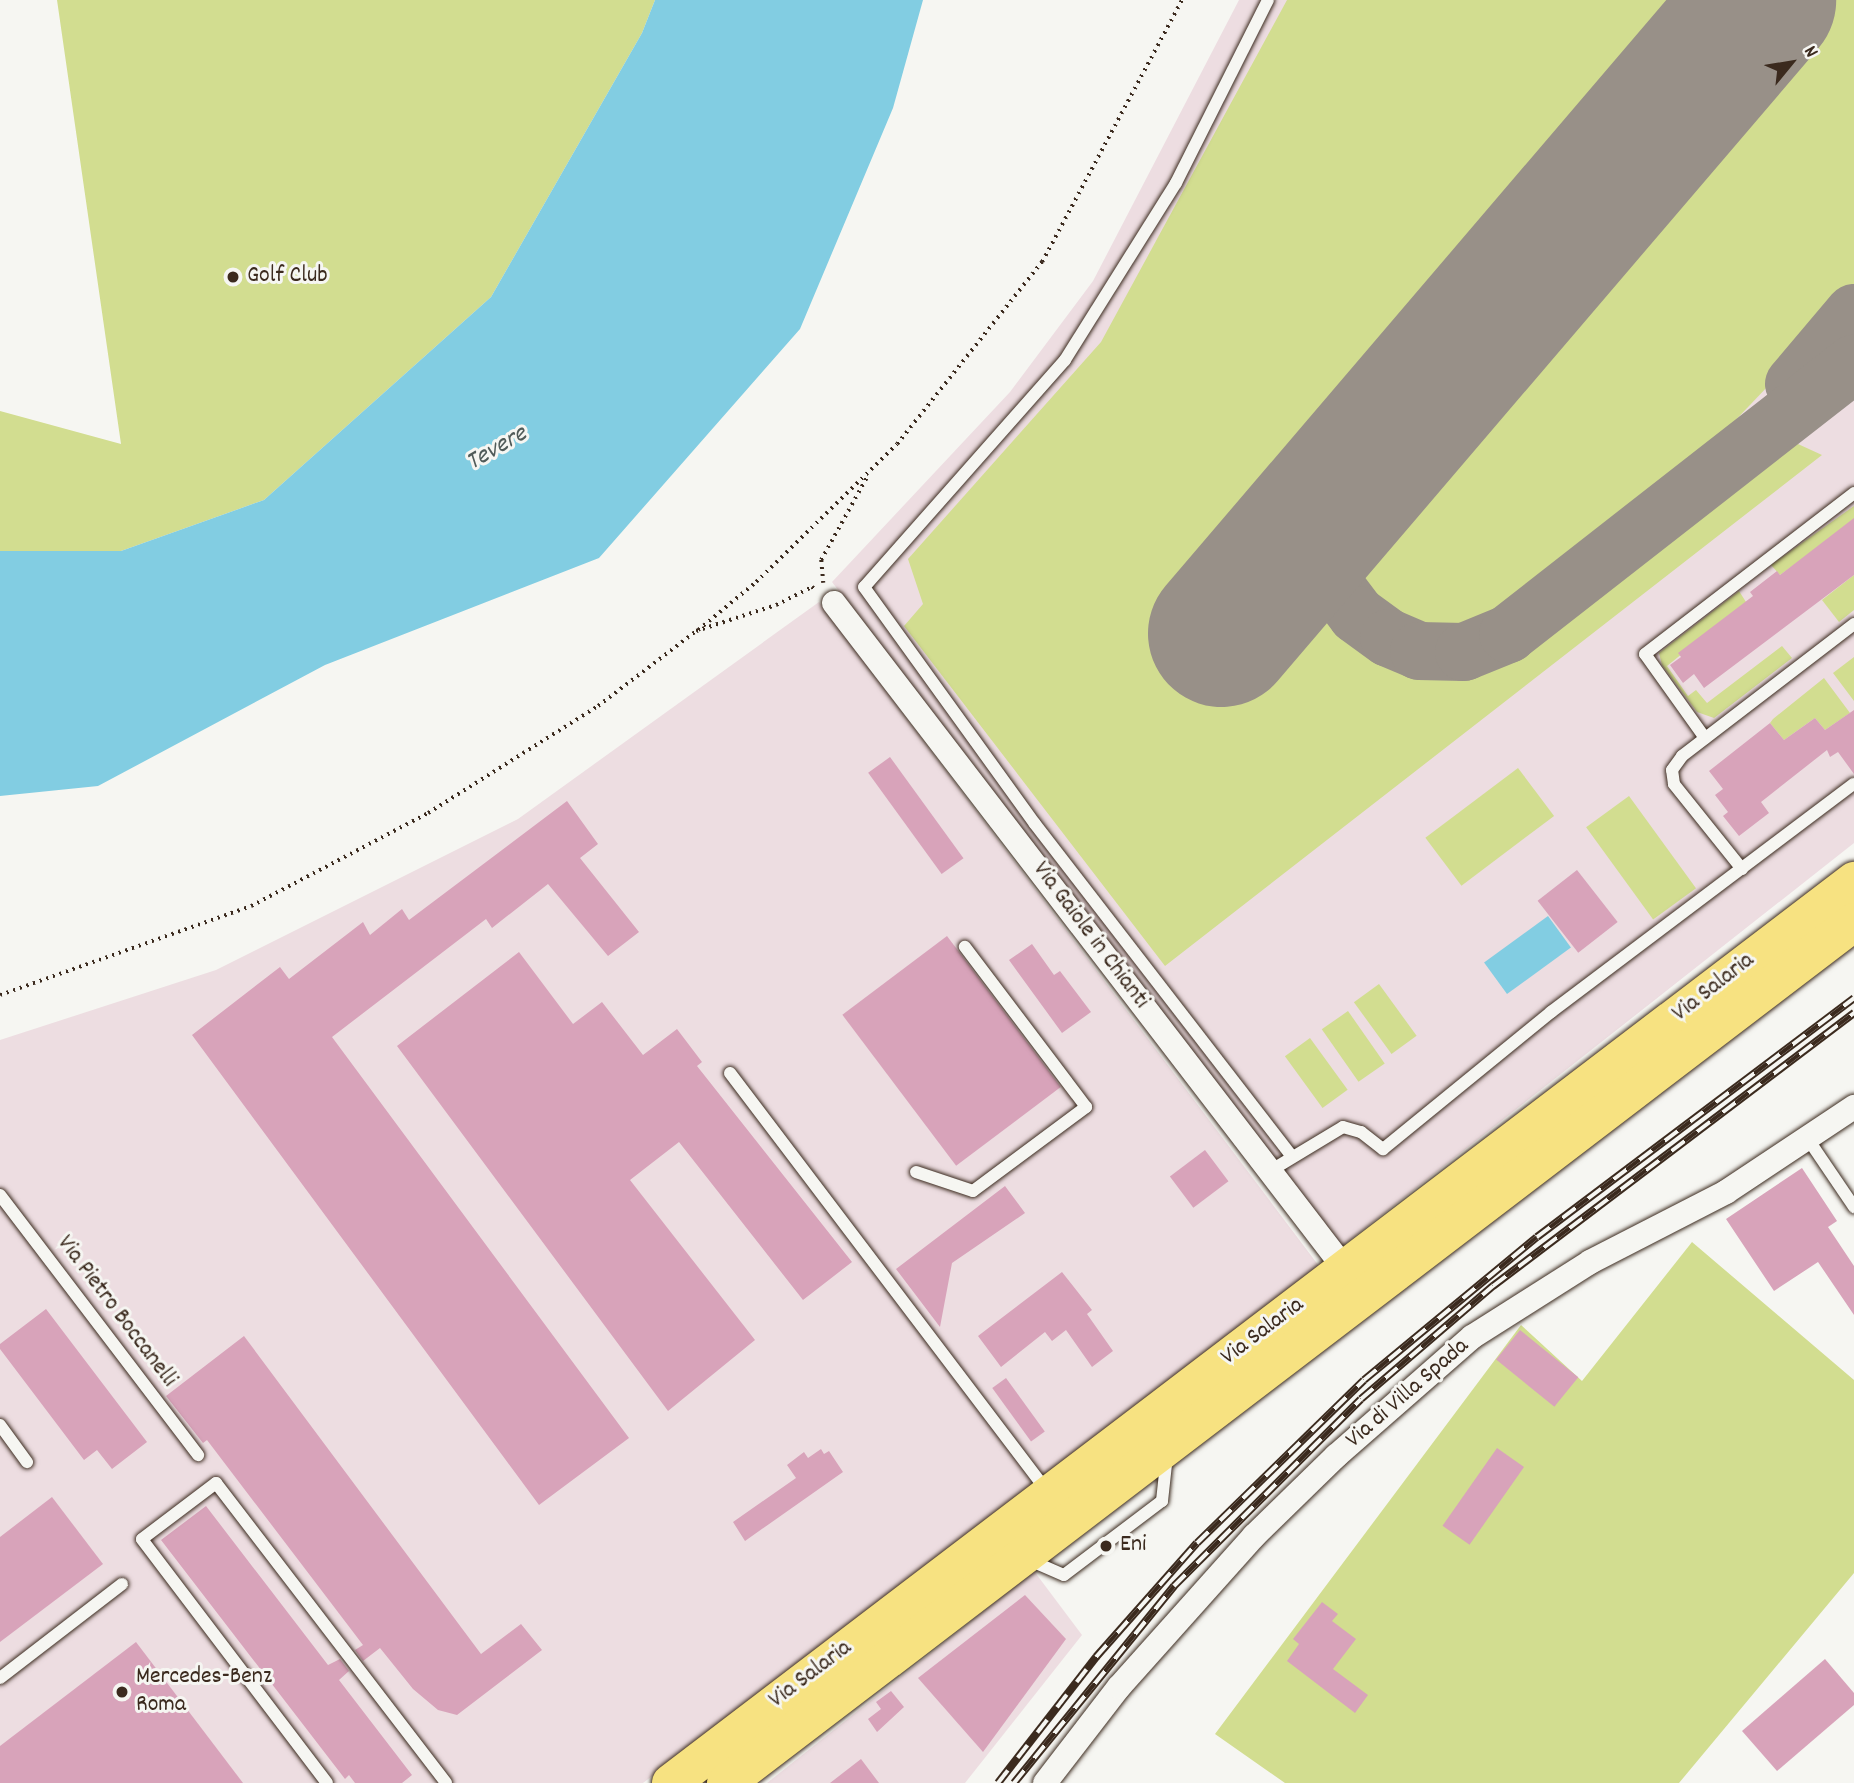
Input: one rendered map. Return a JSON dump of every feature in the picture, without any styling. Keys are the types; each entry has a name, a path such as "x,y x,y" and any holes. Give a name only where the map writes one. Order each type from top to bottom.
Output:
{"main road":[{"name":"Via Salaria","path":"671,1783 1854,881"},
{"name":"Via Salaria","path":"726,1783 1854,922"}],"street":[{"name":"Via Gaiole in Chianti","path":"834,603 1345,1269"},
{"name":"Via di Villa Spada","path":"1045,1783 1119,1687 1228,1563 1336,1456 1462,1346 1535,1294 1682,1211 1726,1192 1806,1136 1854,1107"}],"lane":[{"path":"1268,0 1176,183 1065,360 864,587 1035,824 1292,1155"},
{"path":"1705,738 1645,654 1854,493"},
{"path":"1742,869 1674,784 1672,770 1682,756 1854,624"},
{"path":"1270,1171 1292,1155 1343,1127 1361,1132 1383,1149 1552,1013 1854,784"},
{"path":"916,1172 940,1176 973,1191 1086,1107 965,947"},
{"path":"730,1073 1049,1494"},
{"path":"1806,1136 1854,1208"},
{"name":"Via Pietro Boccanelli","path":"0,1195 198,1455"},
{"path":"0,1425 27,1462"},
{"path":"327,1783 142,1539 216,1483 446,1783"},
{"path":"0,1678 122,1584"}],"path":[{"path":"0,995 251,906 428,813 598,706 756,582 870,472 1042,262 1182,0"},
{"path":"834,603 822,580 821,560 870,472"},
{"path":"696,631 776,605 812,587 834,603"}],"shaded area":[{"path":"1239,0 1854,0 1854,843 1340,1248 832,582 1010,392 1093,281"},
{"path":"819,602 1322,1270 643,1783 0,1783 0,1040 216,970 518,819"},
{"path":"1034,1571 1082,1635 965,1783 767,1783"}],"green space":[{"name":"Golf Club","path":"57,0 655,0 642,33 491,297 264,500 121,551 0,551 0,411 121,444"},
{"path":"1287,0 1684,0 1167,614 1248,686 1303,618 1321,613 1381,655 1411,669 1443,674 1504,661 1777,447 1798,444 1822,455 1165,966 904,626 923,604 908,559 1101,342"},
{"path":"1821,0 1854,0 1854,287 1788,365 1708,449 1509,608 1481,625 1451,632 1430,630 1381,602 1363,579 1357,565 1359,549"},
{"path":"1854,506 1854,521 1780,575 1771,565"},
{"path":"1854,575 1854,610 1839,622 1822,600"},
{"path":"1739,591 1746,602 1667,666 1688,696 1696,690 1707,703 1782,646 1792,658 1714,718 1697,712 1662,665 1659,653"},
{"path":"1854,657 1854,701 1833,673"},
{"path":"1824,678 1850,713 1825,730 1815,718 1784,740 1770,723"},
{"path":"1518,768 1554,816 1461,886 1425,838"},
{"path":"1629,796 1696,888 1653,919 1586,827"},
{"path":"1379,984 1417,1036 1392,1054 1354,1002"},
{"path":"1348,1011 1385,1063 1358,1082 1322,1029"},
{"path":"1310,1038 1348,1090 1323,1108 1285,1056"},
{"path":"1692,1242 1854,1380 1854,1573 1679,1783 1285,1783 1215,1734 1521,1325 1582,1381"}],"water":[{"name":"Tevere","path":"655,0 923,0 893,108 800,329 599,558 325,665 98,786 0,796 0,551 121,551 264,500 491,297 642,33"},
{"path":"1548,916 1571,948 1507,994 1484,962"}],"building":[{"path":"1854,518 1854,575 1704,688 1694,674 1683,683 1670,665 1681,657 1678,653 1753,596 1750,592 1777,571 1780,575"},
{"path":"1854,710 1854,774 1838,752 1830,757 1827,750 1761,802 1769,813 1739,836 1723,816 1728,812 1715,795 1723,789 1709,771 1770,723 1784,740 1815,718 1825,730"},
{"path":"890,757 963,858 942,874 868,773"},
{"path":"567,801 598,844 580,858 639,932 608,956 548,884 492,928 486,919 332,1037 629,1438 539,1505 192,1035 280,967 289,979 363,922 370,935 402,909 409,920"},
{"path":"1577,870 1618,922 1578,953 1538,901"},
{"path":"947,936 1061,1087 956,1166 842,1015"},
{"path":"1032,944 1054,975 1060,971 1091,1012 1062,1033 1009,960"},
{"path":"519,952 573,1024 602,1002 643,1055 677,1029 702,1062 697,1066 852,1262 803,1300 679,1142 630,1180 755,1340 668,1411 397,1046"},
{"path":"1205,1150 1228,1181 1193,1208 1170,1176"},
{"path":"1802,1168 1837,1221 1828,1227 1854,1266 1854,1315 1818,1262 1774,1291 1726,1219"},
{"path":"1005,1186 1025,1213 952,1263 940,1327 896,1269"},
{"path":"1062,1272 1092,1310 1087,1314 1113,1351 1092,1367 1066,1330 1052,1341 1045,1332 1001,1367 978,1336"},
{"path":"46,1309 147,1442 112,1469 97,1450 84,1460 0,1349 0,1344"},
{"path":"1520,1330 1578,1377 1554,1407 1496,1360"},
{"path":"244,1336 481,1654 521,1624 542,1650 457,1715 438,1710 413,1689 380,1648 363,1661 355,1650 363,1645 207,1440 203,1443 166,1396"},
{"path":"1006,1378 1045,1431 1031,1441 992,1388"},
{"path":"1497,1448 1524,1467 1470,1545 1443,1526"},
{"path":"821,1449 824,1454 829,1451 843,1472 745,1541 733,1522 796,1478 787,1465 804,1452 808,1458"},
{"path":"52,1497 103,1564 0,1642 0,1537"},
{"path":"206,1506 328,1665 340,1659 349,1671 339,1680 412,1775 402,1783 355,1783 349,1775 345,1779 161,1540"},
{"path":"1025,1595 1066,1639 983,1752 918,1678"},
{"path":"1322,1602 1338,1614 1332,1621 1356,1639 1333,1669 1368,1695 1355,1713 1287,1661 1299,1644 1293,1639"},
{"name":"Mercedes-Benz Roma","path":"136,1642 243,1783 0,1783 0,1746"},
{"path":"1825,1659 1854,1693 1854,1705 1777,1771 1742,1731"},
{"path":"891,1691 904,1707 877,1732 868,1719 881,1709 876,1702"},
{"path":"861,1759 879,1783 830,1783"}],"taxiway":[{"path":"1794,384 1854,313"},
{"path":"1326,510 1316,545 1320,566 1357,615 1389,638 1419,651 1464,652 1508,634 1854,364"}],"runway":[{"path":"1221,633 1762,0"}],"railway":[{"path":"998,1783 1096,1657 1197,1543 1364,1380 1537,1237 1854,998"},
{"path":"1014,1783 1174,1586 1361,1399 1493,1286 1854,1013"}],"place":[{"name":"Golf Club","path":"233,277"},
{"name":"Eni","path":"1106,1546"},
{"name":"Mercedes-Benz Roma","path":"122,1692"}]}
